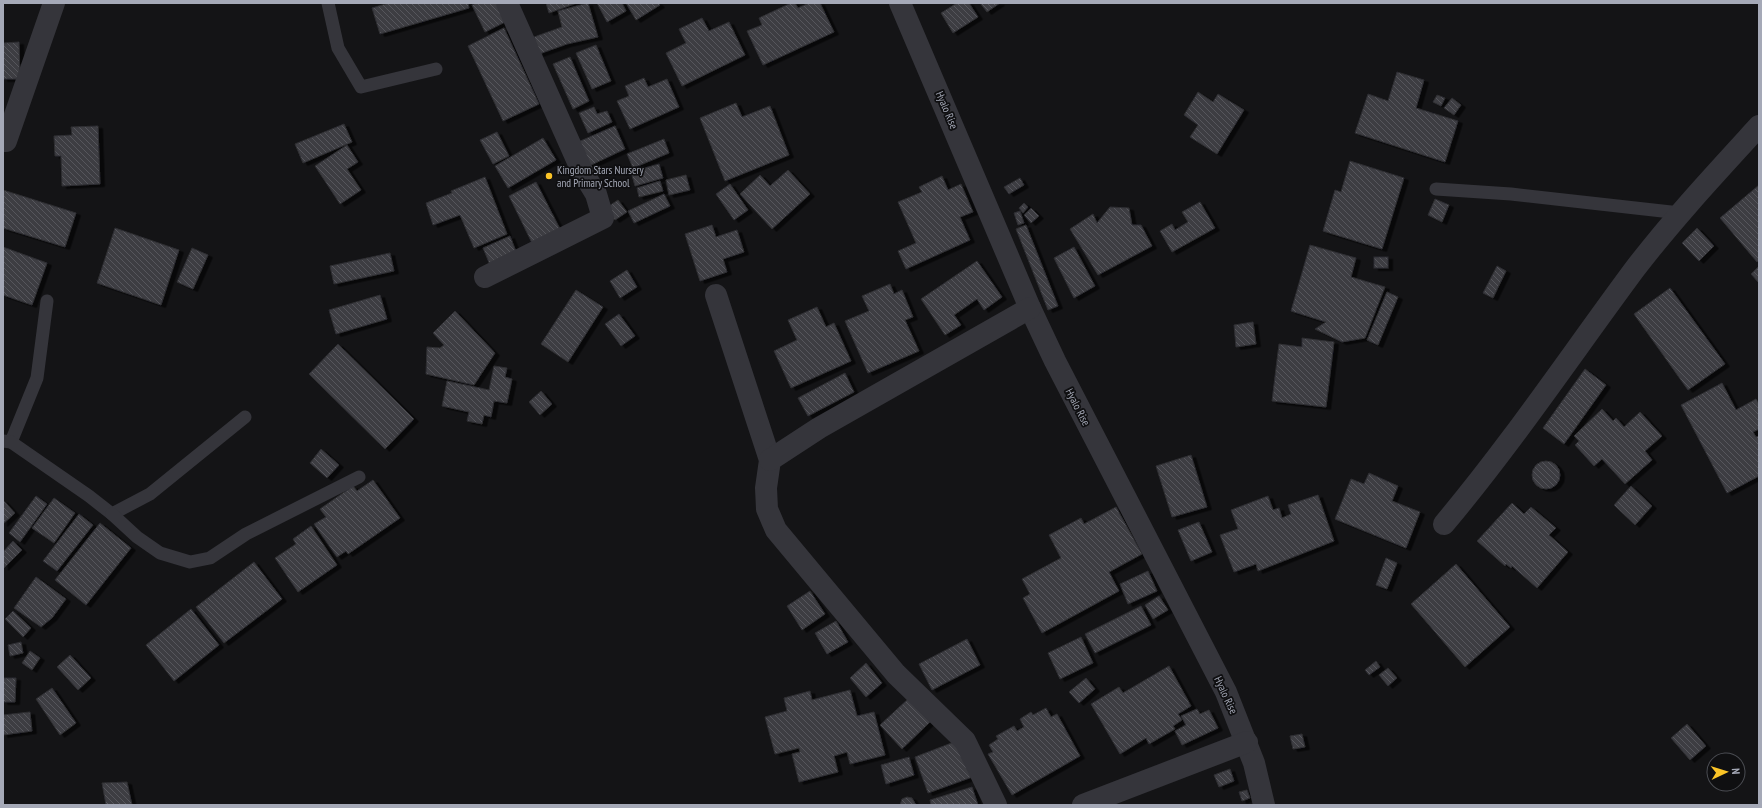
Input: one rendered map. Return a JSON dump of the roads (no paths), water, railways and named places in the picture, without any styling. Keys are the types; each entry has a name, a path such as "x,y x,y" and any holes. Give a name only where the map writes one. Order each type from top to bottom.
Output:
{"street":[{"path":"6,142 54,3"},
{"path":"485,277 603,218 596,194 582,171 507,3"},
{"name":"Hyalo Rise","path":"900,3 1030,308 1074,399 1226,692 1247,742 1254,763 1264,805"},
{"path":"1444,524 1486,474 1635,270 1680,213 1759,126"},
{"path":"716,295 770,460 766,488 767,509 776,530 896,674 965,741 996,805"},
{"path":"770,460 818,428 1030,308"},
{"path":"1083,805 1247,742"}],"lane":[{"path":"328,3 338,48 361,87 436,69"},
{"path":"1436,190 1511,194 1680,213"},
{"path":"47,301 37,378 7,441 89,496 112,514 137,537 160,553 190,562 210,558 246,534 359,477"},
{"path":"112,514 150,494 245,417"}],"place":[{"name":"Kingdom Stars Nursery and Primary School","path":"549,176"}]}
